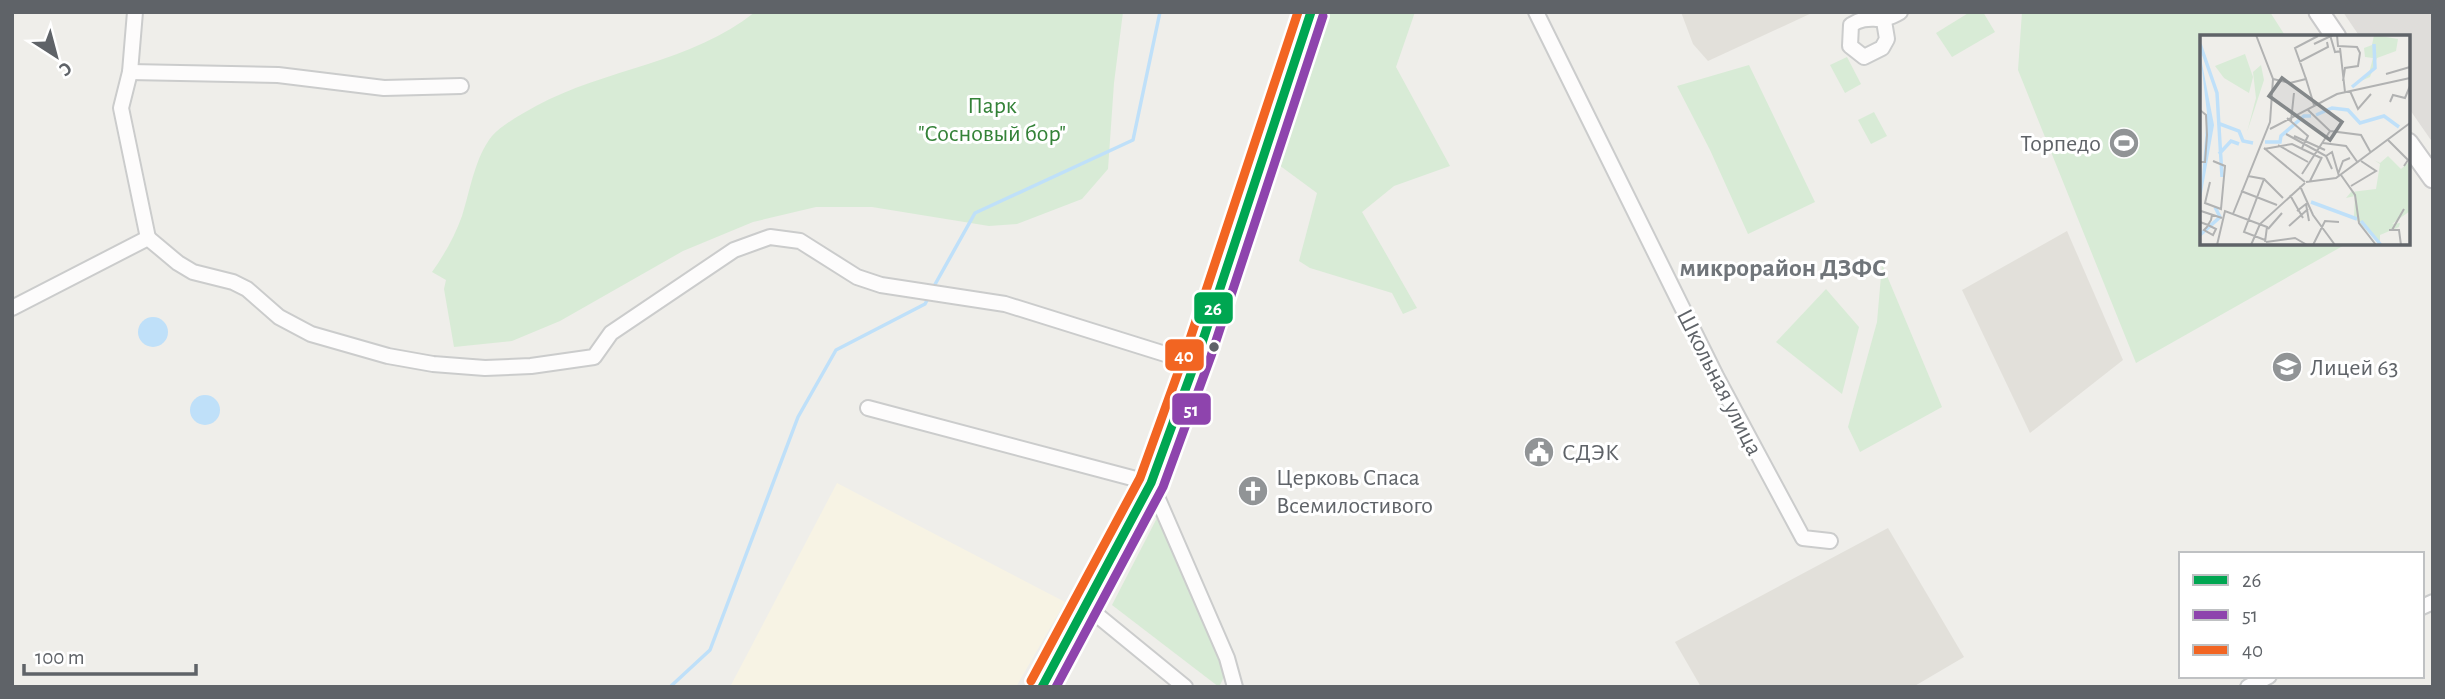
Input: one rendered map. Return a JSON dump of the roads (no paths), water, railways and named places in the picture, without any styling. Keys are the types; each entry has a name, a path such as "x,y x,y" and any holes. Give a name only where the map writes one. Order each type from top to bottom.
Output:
{"main road":[{"path":"1042,687 1151,483 1195,363 1311,12"},
{"path":"2319,12 2335,35"},
{"path":"2410,146 2433,178"}],"street":[{"path":"135,12 130,72 121,108 148,238 193,272 233,282 247,289 279,317 312,334 388,356 433,364 519,367 594,357 611,333 734,250 770,237 800,241 857,277 881,285 1005,304 1195,363"},
{"name":"Школьная улица","path":"1536,12 1722,388 1803,538 1830,541"},
{"path":"1884,21 1900,12"},
{"path":"130,72 278,75 384,88 461,86"},
{"path":"12,308 148,238"},
{"path":"868,408 1151,483 1227,658 1235,687"},
{"path":"1086,606 1185,687"},
{"path":"2248,687 2265,678"}],"water":[{"path":"153,317 164,321 168,332 164,343 153,347 142,343 138,332 142,321"},
{"path":"205,395 216,399 220,410 216,421 205,425 194,421 190,410 194,399"}],"waterway":[{"path":"933,288 975,213 1133,140 1160,12"},
{"path":"670,687 710,650 798,417 836,350 925,304 930,295"}],"place":[{"name":"Торпедо","path":"2124,143"},
{"name":"Лицей 63","path":"2287,367"},
{"name":"СДЭК","path":"1539,452"},
{"name":"Церковь Спаса Всемилостивого","path":"1253,491"}],"district":[{"name":"микрорайон ДЗФС","path":"1783,267"}],"park label":[{"name":"Парк \"Сосновый бор\"","path":"992,119"}]}
